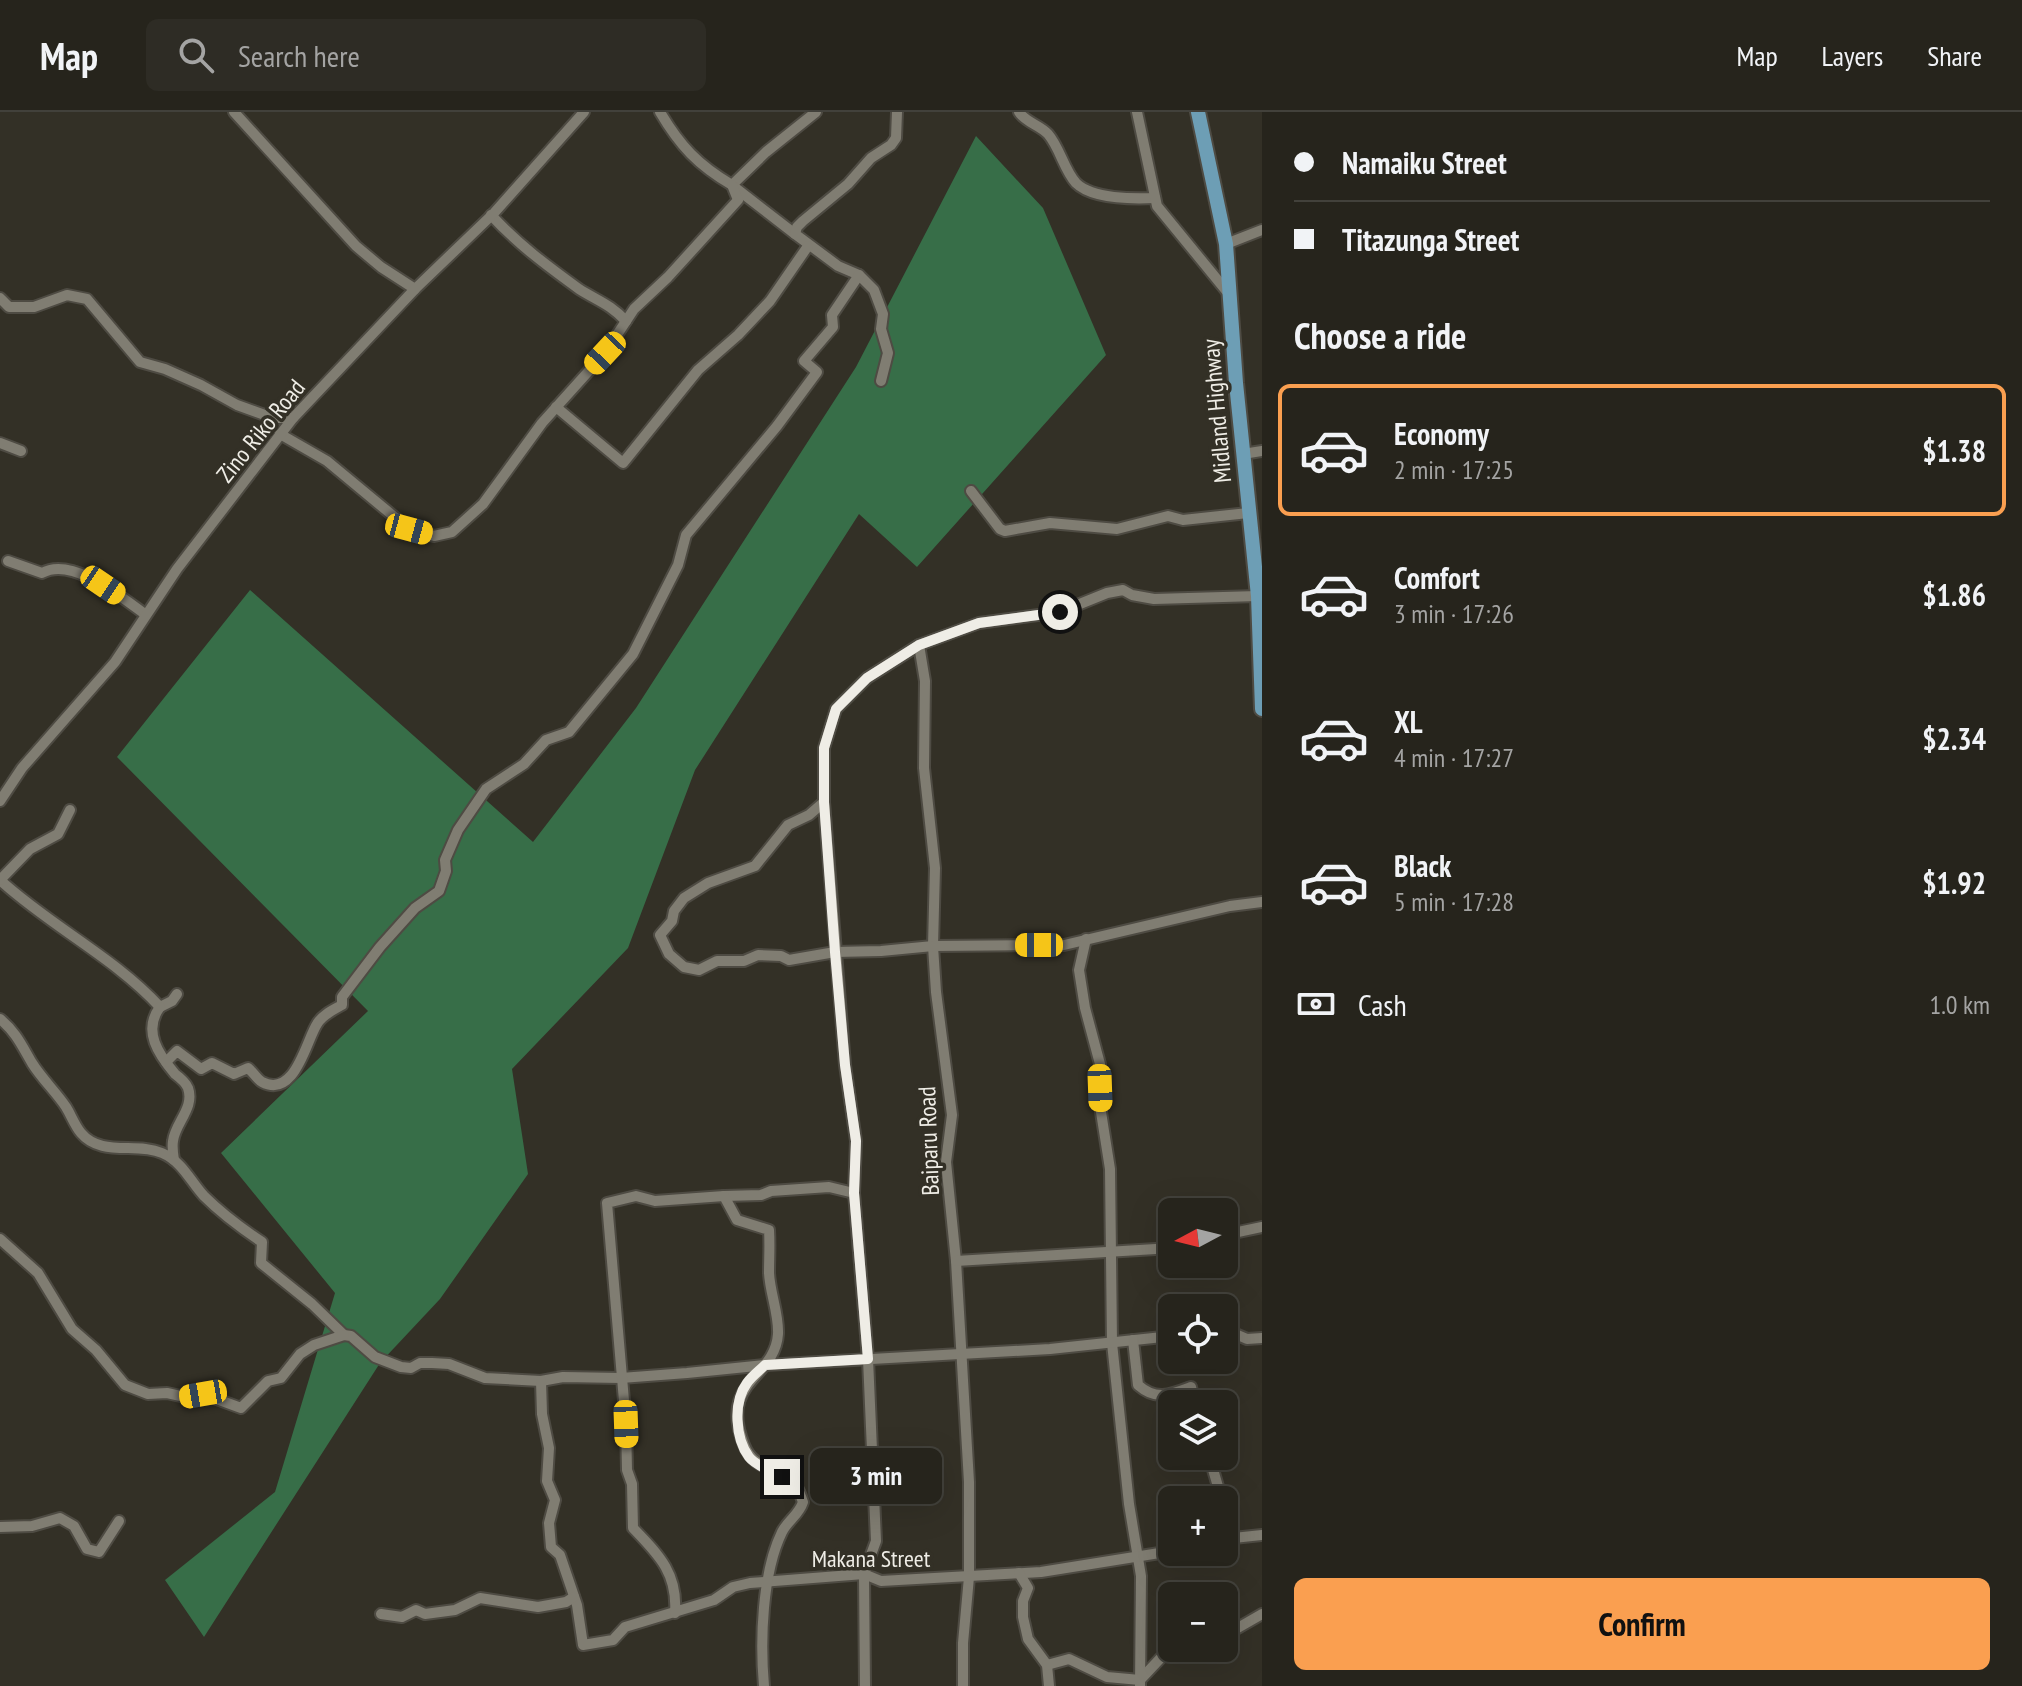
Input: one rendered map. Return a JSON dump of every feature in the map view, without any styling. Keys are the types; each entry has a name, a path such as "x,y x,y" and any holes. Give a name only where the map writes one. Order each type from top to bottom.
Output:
{"main road":[{"name":"Midland Highway","path":"1198,112 1226,244 1248,513 1258,596 1262,709"}],"street":[{"path":"234,112 356,246 415,289"},
{"name":"Zino Riko Road","path":"0,801 22,768 115,662 145,614 293,418 415,289 491,215 584,112"},
{"path":"660,112 702,167 732,185 808,246 838,266 859,275 874,290 883,314 881,329 888,353 881,381"},
{"path":"732,185 766,152 816,112"},
{"path":"795,234 803,221 848,184 871,158 891,145 896,138 897,112"},
{"path":"1019,112 1051,137 1077,184 1106,196 1155,198"},
{"path":"1137,112 1157,206 1229,294"},
{"path":"280,434 327,461 409,529 434,536 452,532 483,504 556,407 605,353 626,321 738,200 732,185"},
{"path":"491,215 519,245 589,295 612,306 626,321"},
{"path":"1226,244 1262,230"},
{"path":"556,407 623,463 698,370 738,335 770,301 808,246"},
{"path":"166,1062 177,1051 201,1069 212,1063 234,1074 248,1068 262,1082 279,1083 291,1076 301,1062 317,1022 342,1005 342,997 380,947 415,908 439,891 446,871 445,860 458,830 486,789 524,764 546,740 569,732 633,654 678,565 686,535 777,426 817,372 804,361 833,327 832,315 859,275"},
{"path":"0,298 4,311 34,307 67,295 87,299 140,362 165,369 249,410 273,418 293,418"},
{"path":"0,443 21,451"},
{"path":"1243,454 1262,451"},
{"path":"971,491 1000,529 1005,531 1050,523 1117,529 1168,516 1183,520 1248,513"},
{"path":"8,561 42,573 65,567 103,585 145,614"},
{"path":"865,1686 864,1574 876,1541 868,1359 854,1193 856,1141 845,1065 824,802 824,748 836,709 867,678 919,645 979,623 1060,612 1107,593 1123,590 1154,599 1258,596"},
{"name":"Baiparu Road","path":"919,645 925,681 924,768 935,868 933,946 936,992 952,1115 946,1162 956,1261 969,1482 969,1577 963,1686"},
{"path":"824,802 809,815 788,825 755,866 708,883 684,898 674,911 672,921 660,935 669,954 684,967 699,970 717,961 744,961 758,955 781,956 789,960 835,952 933,946 1064,945 1230,906 1262,902"},
{"path":"70,810 58,834 30,849 0,880 30,907 148,994 160,1007"},
{"path":"1086,939 1079,970 1085,1008 1100,1064 1101,1112 1110,1169 1112,1343 1129,1504 1141,1576 1140,1683"},
{"path":"174,1160 173,1139 188,1109 188,1088 157,1050 151,1029 154,1014 177,994"},
{"path":"0,1019 17,1034 32,1062 83,1135 110,1149 134,1147 157,1151 174,1160 225,1217 262,1242 261,1263 312,1304 344,1335"},
{"path":"675,1613 674,1593 666,1563 633,1528 632,1484 627,1470 607,1203 636,1196 655,1201 761,1195 771,1191 829,1187 854,1193"},
{"path":"724,1196 737,1220 769,1230 769,1273 778,1335 765,1365 745,1384 739,1400 737,1427 749,1458 796,1485 803,1502 799,1513 783,1529 768,1583 761,1659 764,1686"},
{"path":"1238,1232 1262,1227"},
{"path":"0,1239 38,1273 72,1329 96,1350 125,1385 138,1392 185,1397 203,1394 241,1408 268,1381 281,1378 300,1354 314,1345 344,1335 351,1336 375,1357 401,1367 411,1368 420,1363 449,1364 485,1378 541,1381 563,1377 621,1378 765,1365 1050,1349 1158,1337"},
{"path":"956,1261 1158,1249"},
{"path":"1238,1335 1247,1339 1262,1338"},
{"path":"1133,1340 1138,1385 1158,1396"},
{"path":"381,1614 402,1617 416,1610 425,1614 455,1610 480,1598 538,1607 566,1602 574,1597 560,1555 551,1547 549,1523 555,1500 547,1481 549,1448 542,1414 541,1381"},
{"path":"0,1527 32,1526 60,1518 74,1526 87,1549 99,1552 119,1521"},
{"path":"1238,1537 1262,1535"},
{"name":"Makana Street","path":"574,1597 583,1645 613,1640 625,1627 714,1600 733,1587 864,1574 881,1581 969,1577 1158,1554"},
{"path":"1019,1573 1028,1588 1023,1609 1028,1639 1047,1665 1049,1686"},
{"path":"1238,1628 1262,1614"},
{"path":"1047,1665 1069,1659 1107,1677 1140,1683"},
{"path":"1140,1683 1158,1662"}],"green space":[{"path":"976,136 1043,208 1106,355 917,567 859,514 695,770 628,948 512,1069 528,1174 440,1299 380,1363 204,1637 165,1580 275,1492 335,1293 221,1153 368,1011 117,757 250,590 533,842 636,708 856,367"}],"route":[{"path":"782,1477 749,1458 743,1444 737,1427 739,1400 745,1384 765,1365 868,1359 854,1193 856,1141 845,1065 824,802 824,748 836,709 867,678 919,645 979,623 1060,612"}]}
